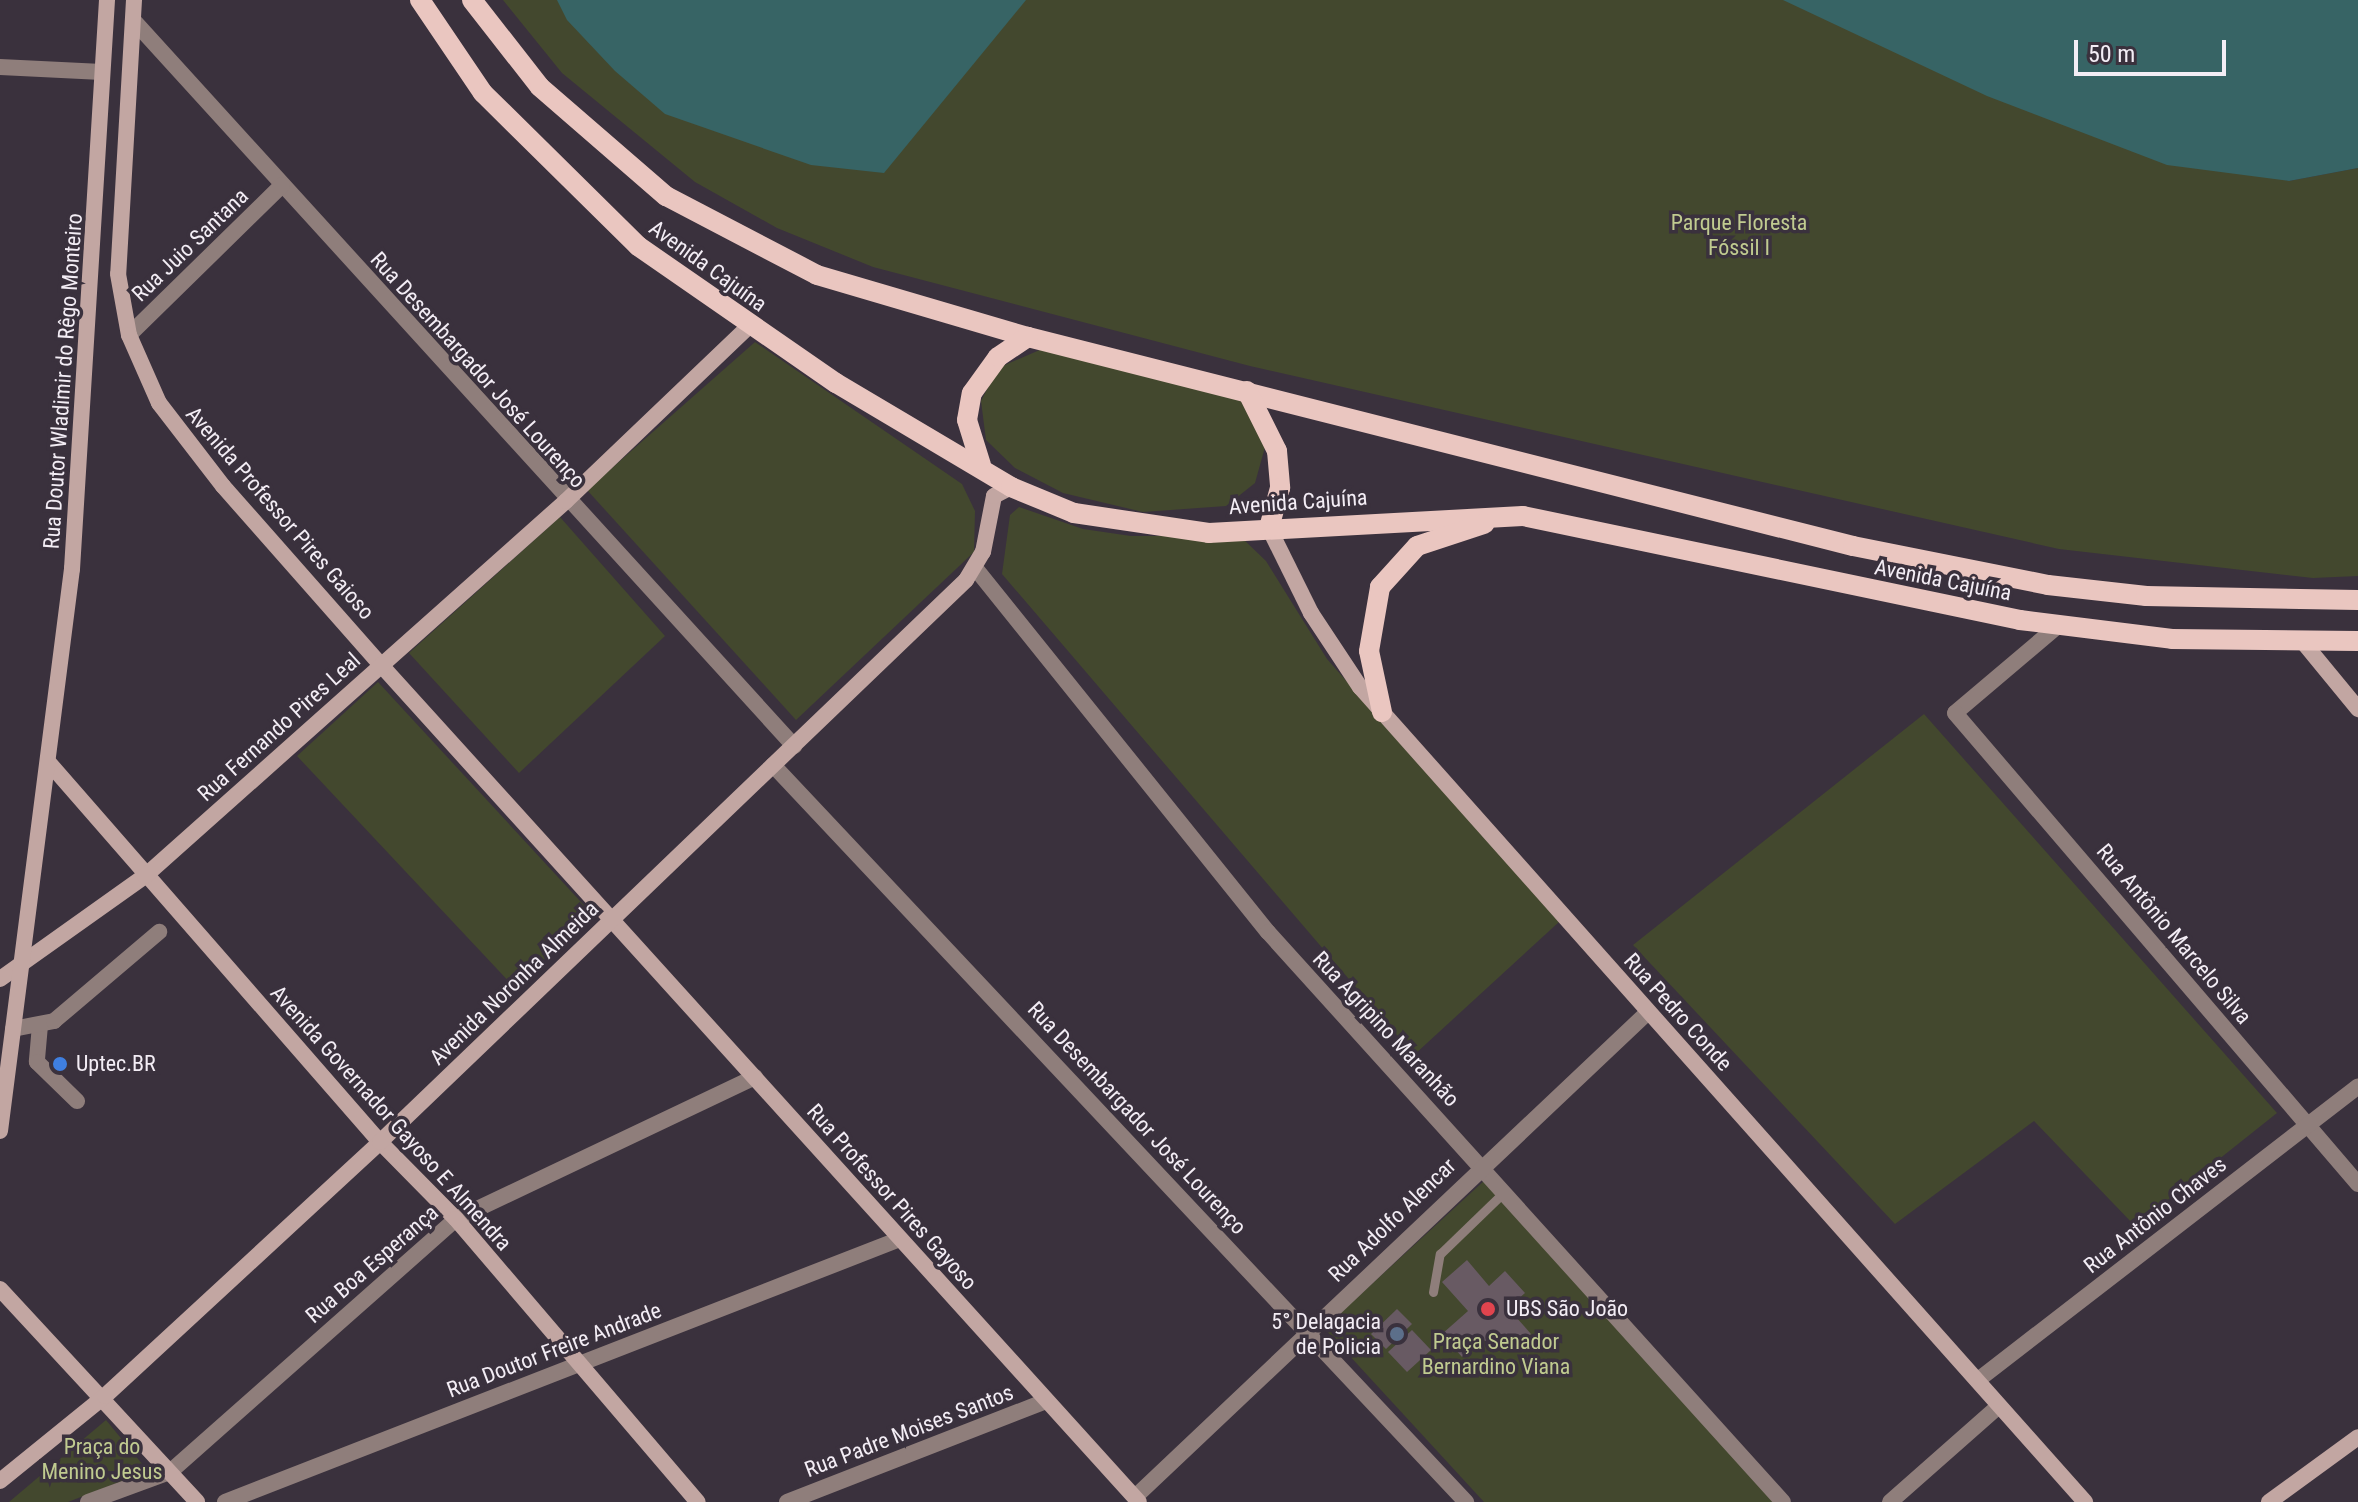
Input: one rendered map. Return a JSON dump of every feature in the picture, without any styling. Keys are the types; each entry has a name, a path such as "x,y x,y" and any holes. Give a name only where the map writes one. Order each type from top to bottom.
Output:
{"main road":[{"name":"Rua Doutor Wladimir do Rêgo Monteiro","path":"0,1131 50,764 92,314 107,0"},
{"name":"Avenida Professor Pires Gaioso","path":"134,0 118,274 129,335 159,403 190,446 381,665 615,917"},
{"name":"Avenida Cajuína","path":"420,0 483,93 540,155 638,246 749,326 981,465 1011,487 1074,513 1146,529 1269,528 1523,516 2059,625 2172,639 2358,641"},
{"name":"Avenida Cajuína","path":"472,0 540,87 666,196 817,275 1028,337 1853,546 2048,585 2227,601 2358,600"},
{"name":"Rua Fernando Pires Leal","path":"0,979 22,960 145,876 566,501 749,326"},
{"path":"981,465 967,420 972,393 998,357 1028,337"},
{"path":"1247,391 1277,451 1280,488 1269,528"},
{"path":"976,569 990,505 1011,487"},
{"path":"1382,712 1370,668 1369,628 1388,572 1438,536 1523,516"},
{"name":"Rua Pedro Conde","path":"1269,528 1311,613 1382,712 2085,1502"},
{"name":"Avenida Noronha Almeida","path":"0,1481 105,1396 380,1142 976,569"},
{"path":"2303,642 2358,709"},
{"name":"Avenida Governador Gayoso E Almendra","path":"50,764 380,1142 456,1219 698,1502"},
{"name":"Rua Professor Pires Gayoso","path":"615,917 900,1239 1137,1499"},
{"path":"0,1289 105,1396 197,1502"},
{"path":"2269,1502 2358,1437"}],"street":[{"name":"Rua Desembargador José Lourenço","path":"133,20 566,501 794,746"},
{"path":"0,67 102,72"},
{"name":"Rua Juio Santana","path":"129,335 282,185"},
{"name":"Rua Agripino Maranhão","path":"976,569 1268,932 1482,1165 1783,1502"},
{"name":"Rua Antônio Marcelo Silva","path":"2059,625 1955,713 2358,1184"},
{"name":"Rua Desembargador José Lourenço","path":"773,765 1466,1502"},
{"path":"13,1029 54,1021 159,932"},
{"name":"Rua Adolfo Alencar","path":"1137,1499 1482,1165 1648,1012"},
{"path":"40,1025 37,1062 77,1101"},
{"name":"Rua Boa Esperança","path":"88,1502 170,1472 456,1219 755,1077"},
{"name":"Rua Antônio Chaves","path":"1978,1380 2358,1086"},
{"name":"Rua Doutor Freire Andrade","path":"225,1502 900,1239"},
{"name":"Rua Padre Moises Santos","path":"787,1502 1046,1401"},
{"path":"1890,1502 1999,1406"}],"lane":[{"path":"1433,1292 1440,1254 1505,1191"}],"green space":[{"name":"Parque Floresta Fóssil I","path":"503,0 1793,0 2289,181 2358,168 2358,576 2313,578 2059,549 1250,366 873,267 777,228 695,182 562,73"},
{"path":"755,342 962,484 975,511 974,552 796,720 587,490"},
{"path":"1042,349 1235,397 1245,404 1265,447 1255,483 1226,506 1143,512 1063,493 1015,468 986,440 981,401 998,368"},
{"path":"1019,507 1083,529 1131,536 1240,536 1266,561 1327,659 1559,922 1414,1055 1002,574 1010,515"},
{"path":"560,517 665,636 519,773 409,653"},
{"path":"378,682 593,915 514,987 297,756"},
{"path":"1924,714 2277,1113 2135,1226 2034,1121 1895,1224 1633,945"},
{"name":"Praça Senador Bernardino Viana","path":"1486,1179 1775,1502 1484,1502 1324,1328"},
{"name":"Praça do Menino Jesus","path":"106,1420 148,1471 68,1502 9,1502"}],"shaded area":[{"path":"557,0 1026,0 884,173 811,165 665,114 615,71 567,20"},
{"path":"1783,0 2358,0 2358,168 2289,181 2167,165 1987,96"}],"building":[{"name":"UBS São João","path":"1467,1260 1489,1286 1505,1271 1525,1293 1508,1308 1531,1334 1511,1351 1501,1340 1491,1348 1482,1338 1462,1357 1442,1334 1468,1311 1442,1282"},
{"path":"1397,1309 1412,1324 1386,1349 1371,1334"},
{"path":"1412,1330 1431,1350 1407,1372 1388,1352"}],"place":[{"name":"Uptec.BR","path":"60,1064"},
{"name":"UBS São João","path":"1488,1309"},
{"name":"5° Delagacia de Policia","path":"1397,1334"}]}
